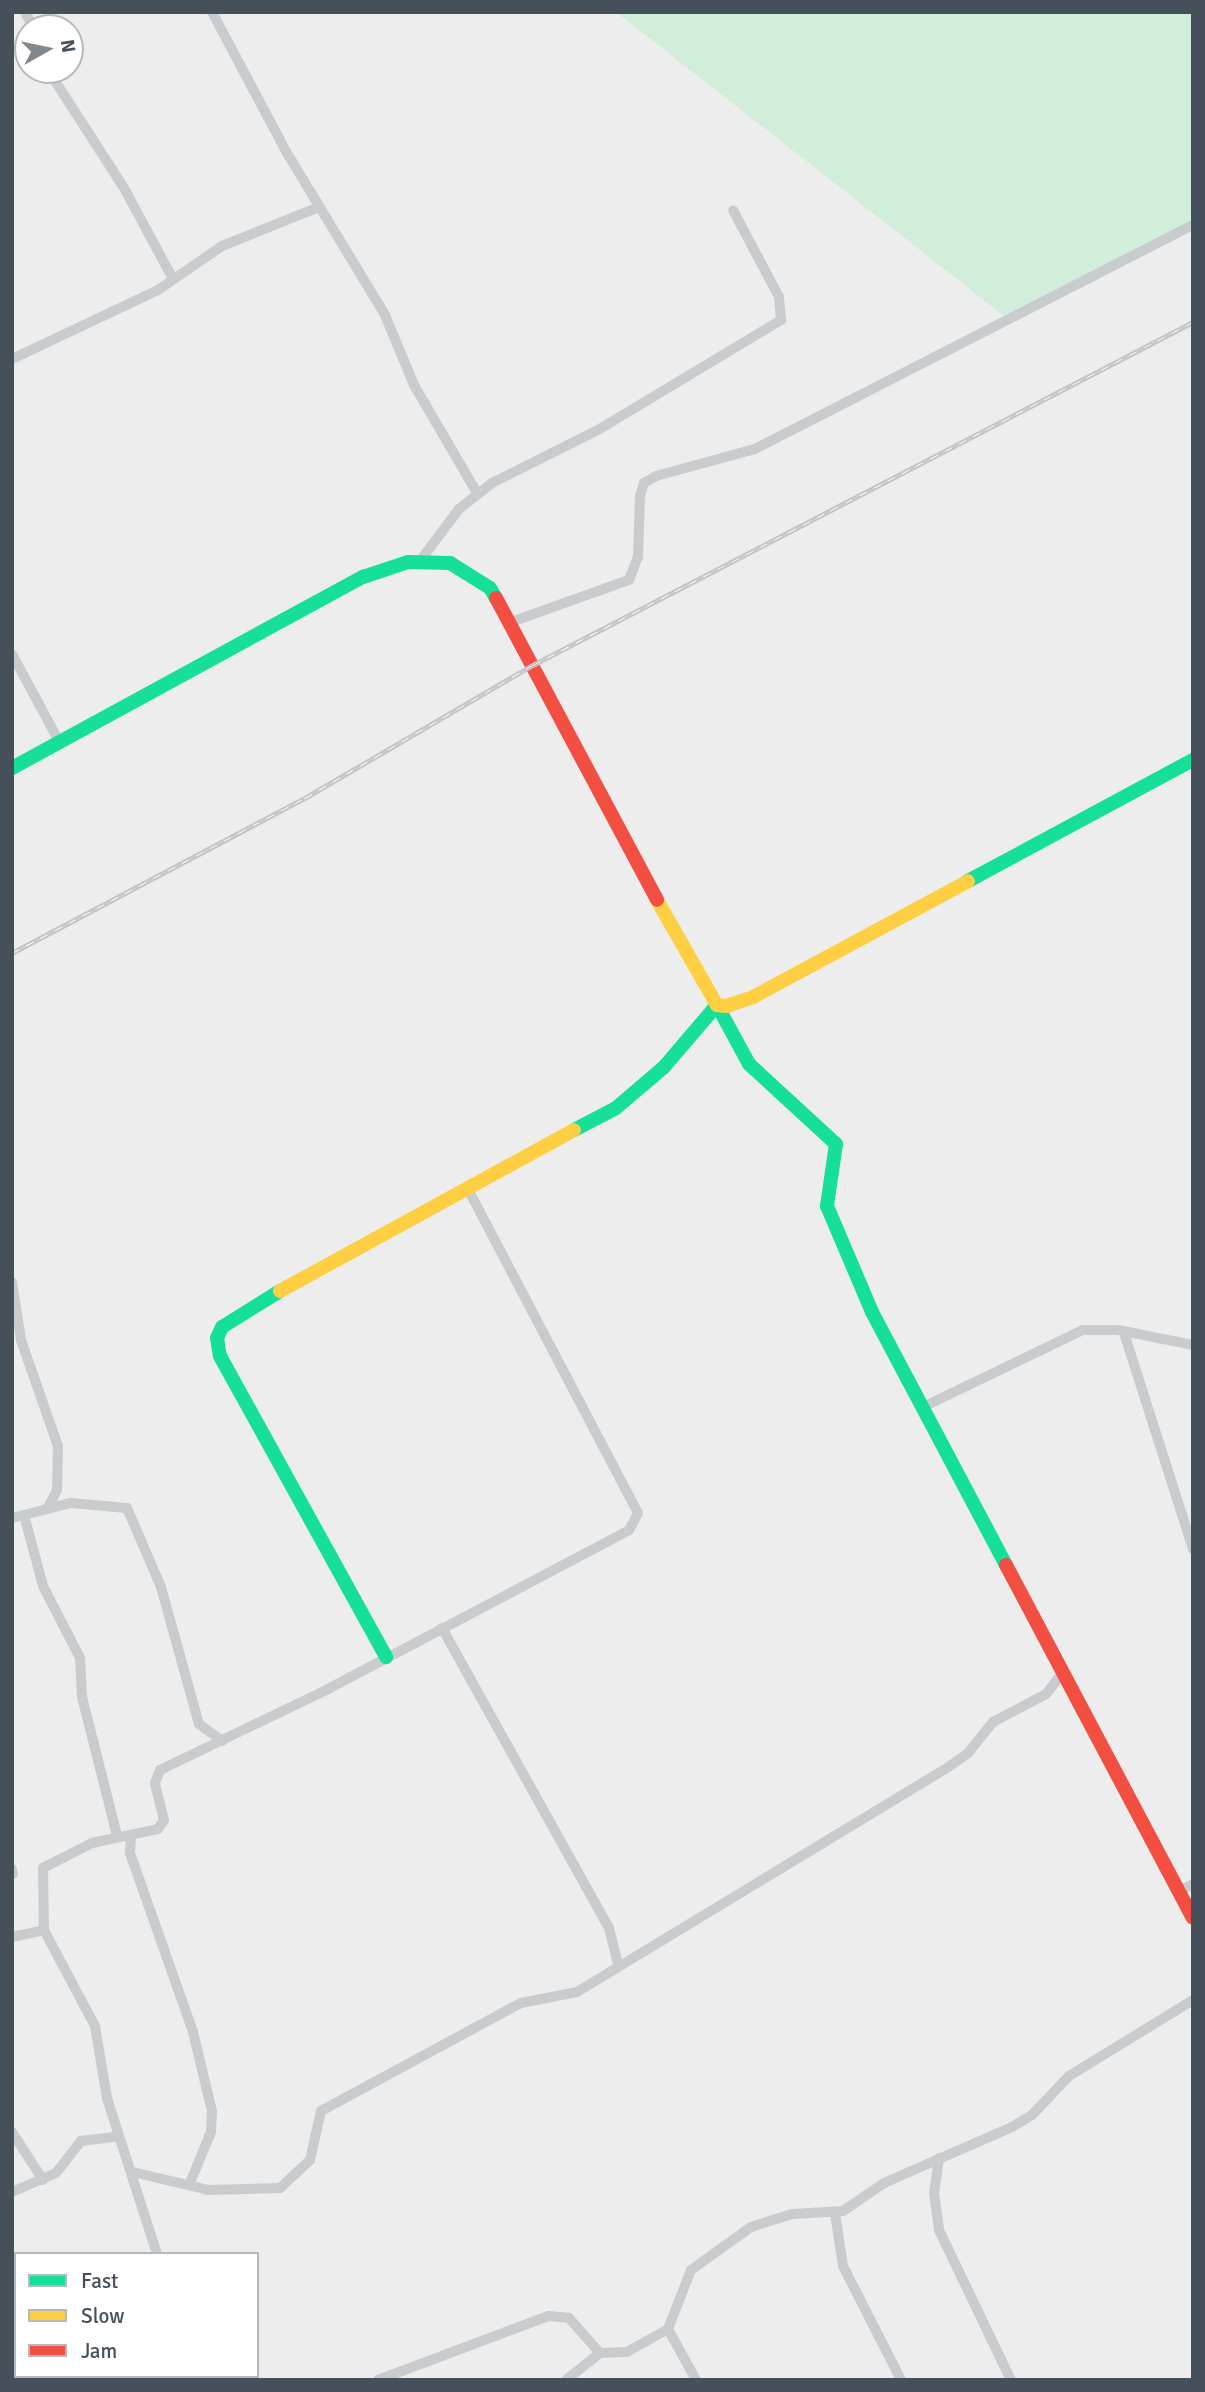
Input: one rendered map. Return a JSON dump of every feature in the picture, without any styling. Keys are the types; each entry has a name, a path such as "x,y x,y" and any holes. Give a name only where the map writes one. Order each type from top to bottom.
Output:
{"street":[{"path":"212,12 320,207 385,316 414,384 477,493"},
{"path":"57,84 124,188 173,279"},
{"path":"12,359 173,279 222,246 320,207"},
{"path":"421,561 477,493 598,430 781,320 779,297 733,210"},
{"path":"512,622 629,580 638,557 640,496 644,484 656,476 754,449 1193,225"},
{"path":"12,768 363,577 421,561 450,563 473,573 490,588 512,622 717,1005 728,1034 749,1063 836,1144 827,1206 872,1312 925,1406 1064,1671 1187,1888 1193,1918"},
{"path":"12,654 60,743"},
{"path":"386,1657 220,1356 217,1338 222,1327 338,1255 635,1095 717,1005 753,998 1193,760"},
{"path":"156,2252 133,2172 118,2136 95,2026 44,1930 43,1868 117,1835 131,1835 163,1826 155,1783 160,1770 222,1741 629,1530 638,1513 467,1186"},
{"path":"12,1282 21,1340 58,1446 59,1475 48,1508"},
{"path":"925,1406 1083,1330 1118,1330 1125,1336 1193,1549"},
{"path":"1125,1336 1193,1345"},
{"path":"12,1518 71,1503 127,1508 160,1587 199,1724 222,1741"},
{"path":"24,1515 43,1586 80,1658 82,1697 117,1835"},
{"path":"442,1628 609,1928 618,1965"},
{"path":"133,2172 189,2185 267,2192 280,2188 310,2160 321,2111 506,2011 577,1992 944,1770 1007,1712 1046,1694 1064,1671"},
{"path":"131,1835 130,1853 193,2032 212,2111 211,2132 189,2185"},
{"path":"12,1937 44,1930"},
{"path":"566,2380 600,2353 627,2353 668,2329 691,2270 727,2242 770,2219 835,2213 939,2158 1032,2115 1069,2076 1193,2000"},
{"path":"12,2132 43,2180"},
{"path":"12,2192 43,2180 67,2162 81,2141 118,2136"},
{"path":"939,2158 934,2193 939,2230 1011,2380"},
{"path":"835,2213 843,2266 901,2380"},
{"path":"378,2380 548,2316 569,2318 600,2353"},
{"path":"668,2329 696,2380"}],"green space":[{"path":"616,12 1193,12 1193,230 1013,323"}],"railway":[{"path":"12,953 305,798 533,665 1193,322"}],"traffic: fast":[{"path":"12,768 363,577 408,562 450,563 490,588 496,598"},
{"path":"968,881 1193,760"},
{"path":"574,1130 616,1108 664,1067 717,1005 749,1064 836,1144 827,1206 872,1312 1006,1565"},
{"path":"280,1291 222,1327 217,1338 220,1356 386,1657"}],"traffic: slow":[{"path":"657,900 717,1005 726,1006 753,997 968,881"},
{"path":"280,1291 574,1130"}],"traffic: jam":[{"path":"496,598 657,900"},
{"path":"1006,1565 1193,1918"}]}
